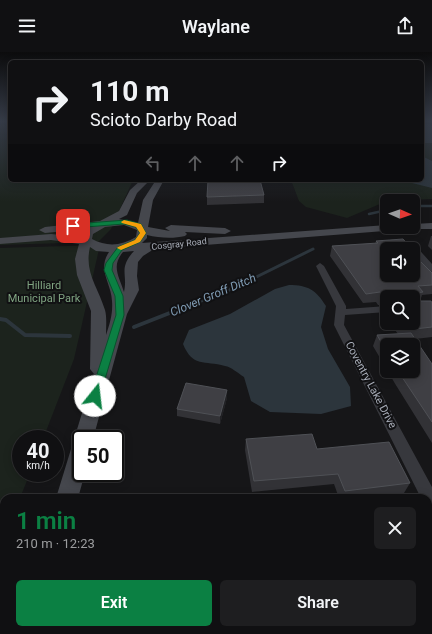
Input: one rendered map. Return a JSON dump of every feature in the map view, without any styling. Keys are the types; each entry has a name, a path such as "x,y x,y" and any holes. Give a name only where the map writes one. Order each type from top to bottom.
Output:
{"main road":[{"path":"99,382 98,311 84,276 81,259 88,232 100,225 108,223 123,213 134,192 144,182"},
{"path":"120,315 119,296 108,270 109,263 120,249 137,241 143,233 142,229 148,200 159,182"},
{"name":"Cosgray Road","path":"145,213 148,221 162,227 222,231"},
{"name":"Cosgray Road","path":"1,238 52,229 108,223 133,223 142,229 163,234 222,231 333,231"},
{"path":"420,227 432,226"},
{"name":"Cosgray Road","path":"1,238 64,246 120,249 380,228"},
{"path":"86,430 120,315 132,290 130,276 132,261 139,253 150,247"},
{"path":"68,494 72,480"}],"street":[{"path":"420,256 432,269"},
{"name":"Coventry Lake Drive","path":"320,266 341,306 339,325 427,494"},
{"path":"340,312 380,309"}],"green space":[{"path":"0,148 8,148 8,182 132,182 111,229 98,242 0,245"},
{"path":"424,148 432,148 432,199 420,200 420,194 380,194 380,204 347,218 306,207 299,201 292,182 424,182"},
{"name":"Hilliard Municipal Park","path":"100,245 74,359 46,430 12,430 12,482 26,482 22,494 0,494 0,248"}],"shaded area":[{"path":"424,157 432,161 432,188 408,182 424,182"},
{"path":"289,285 306,287 315,292 326,306 321,327 328,349 350,387 351,406 321,414 270,412 251,401 244,377 227,367 195,360 187,352 183,344 189,330 230,314 275,289"}],"building":[{"path":"208,182 261,182 264,195 207,197"},
{"path":"403,239 406,242 380,242 380,282 420,282 420,261 432,273 432,285 418,286 423,292 420,292 420,290 380,290 380,292 366,294 332,246 378,243 376,241"},
{"path":"420,301 431,301 432,303 432,327 420,328"},
{"path":"411,333 414,338 380,338 380,340 377,335"},
{"path":"420,346 432,364 432,422 403,378 420,378"},
{"path":"186,383 227,390 220,416 177,409"},
{"path":"312,434 317,449 389,442 410,483 345,491 338,474 254,481 246,439"}],"waterway":[{"name":"Clover Groff Ditch","path":"420,206 432,206"},
{"name":"Clover Groff Ditch","path":"369,214 380,212"},
{"name":"Clover Groff Ditch","path":"238,286 313,249"},
{"name":"Clover Groff Ditch","path":"134,327 241,285"},
{"name":"Clover Groff Ditch","path":"0,319 6,320 25,335 70,336"}],"slow traffic":[{"path":"121,248 131,245 137,241 141,238 143,233 139,226 133,223 124,222"}],"route":[{"path":"73,226 124,222 133,223 139,226 143,233 141,238 137,241 120,249 109,263 108,270 119,296 120,315 95,396"}]}
